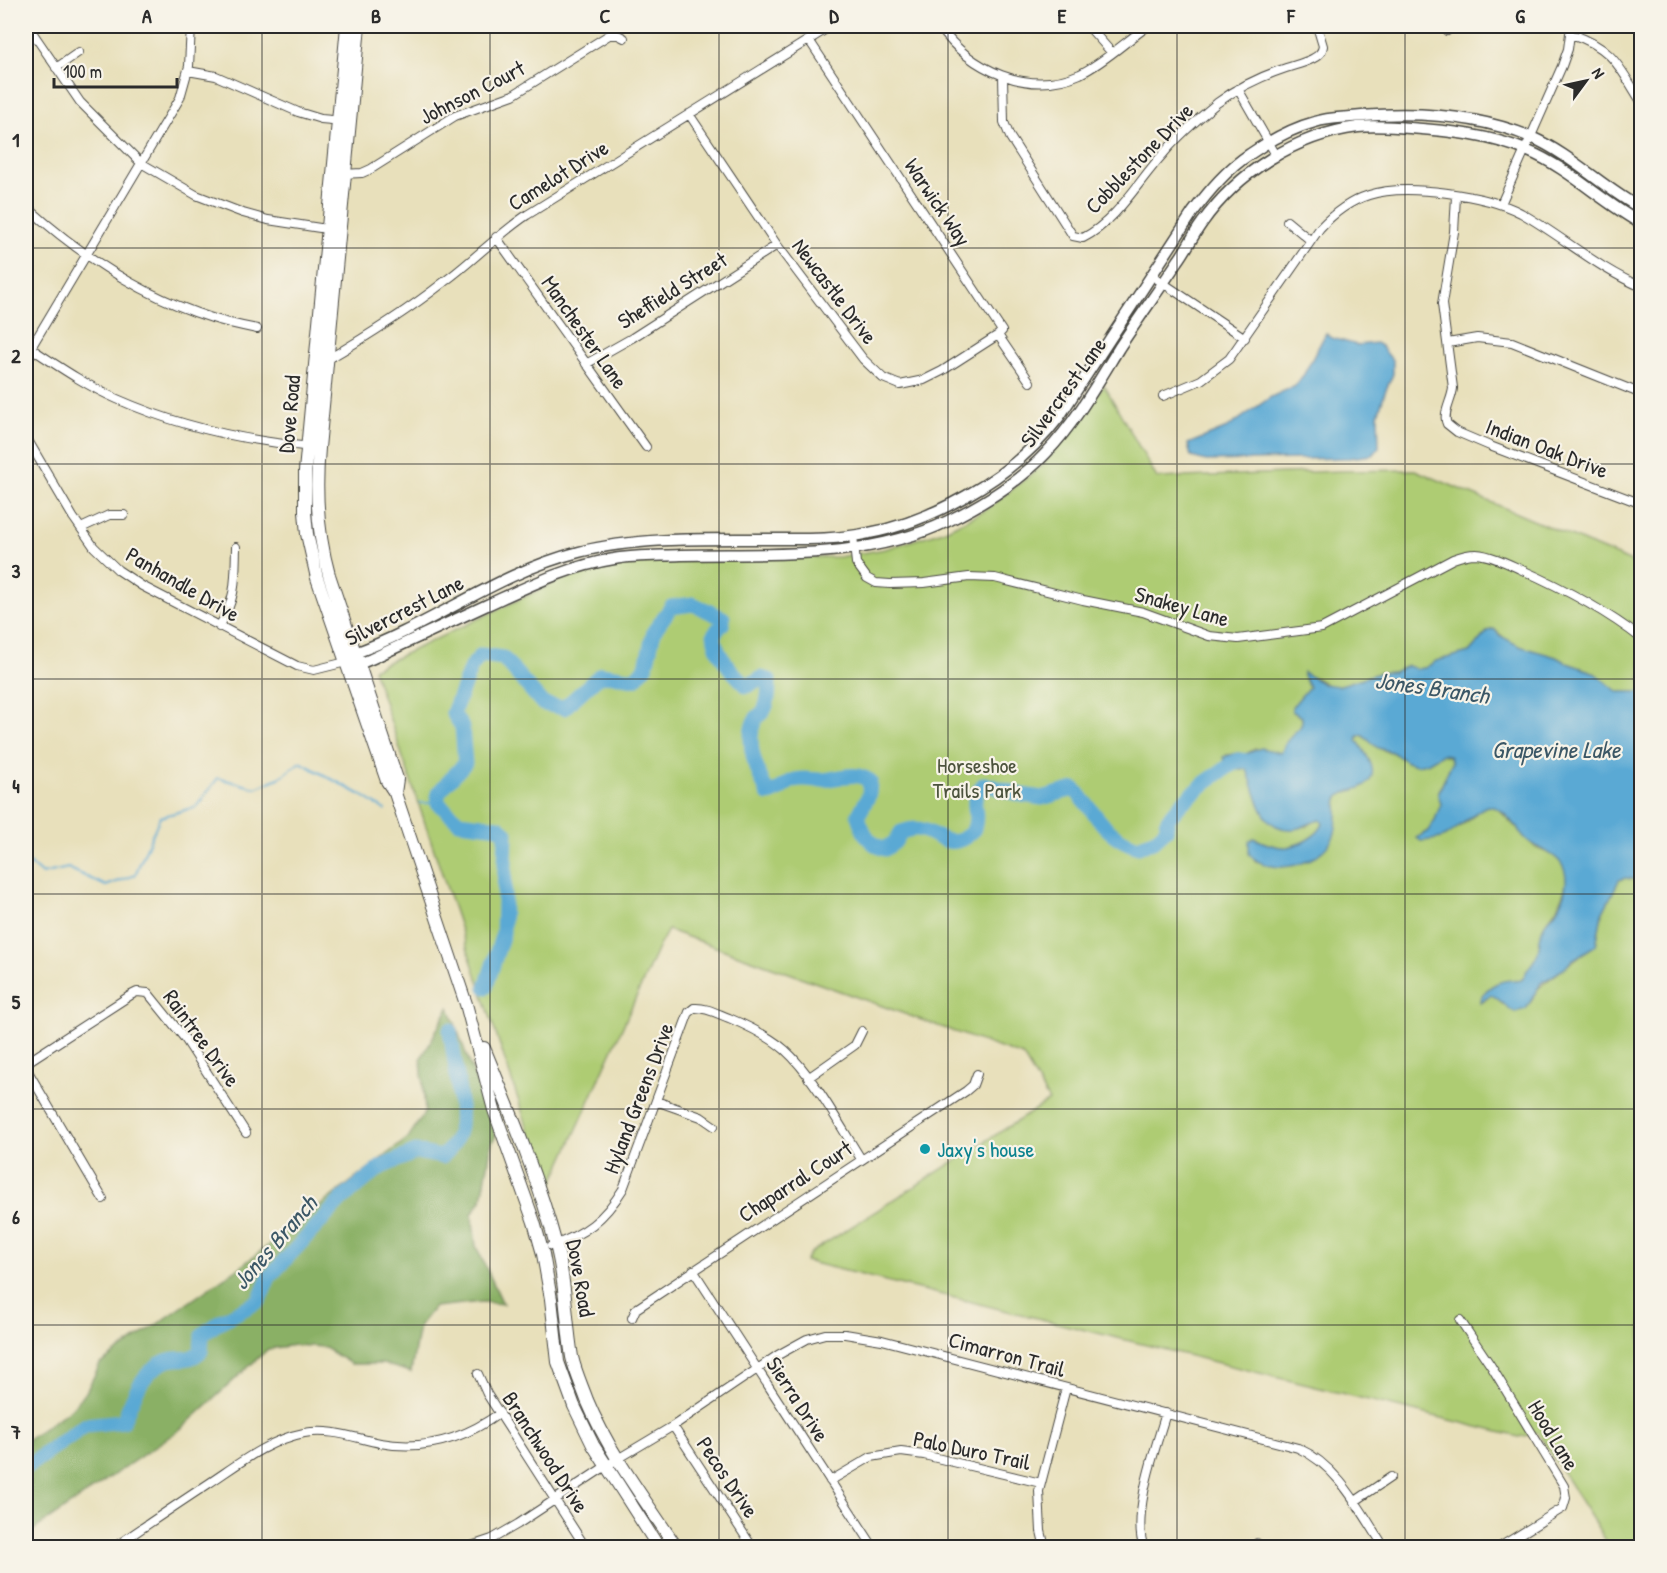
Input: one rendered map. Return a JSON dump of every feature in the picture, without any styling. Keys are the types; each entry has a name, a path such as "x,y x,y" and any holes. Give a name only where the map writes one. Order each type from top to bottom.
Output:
{"main road":[{"name":"Dove Road","path":"344,122 347,26"},
{"name":"Dove Road","path":"313,447 315,367 344,122 359,26"},
{"name":"Dove Road","path":"333,230 327,360 305,512 311,556 353,659 387,782 395,793 466,1004 508,1106 556,1244 566,1298 573,1359 588,1401 618,1458 677,1548"},
{"name":"Dove Road","path":"466,1004 494,1110 542,1249 551,1299 558,1362 574,1406 606,1466 659,1548"},
{"path":"551,1299 566,1298"}],"street":[{"path":"28,26 80,102 141,163 196,195 243,213 268,220 333,230"},
{"path":"26,356 28,346 86,255 180,98 188,71 191,26"},
{"name":"Camelot Drive","path":"315,367 379,330 445,282 496,237 527,215 831,26"},
{"path":"939,26 962,53 977,63 1004,76 1039,84 1079,74 1148,26"},
{"path":"1088,26 1112,53"},
{"name":"Cobblestone Drive","path":"1004,76 1005,128 1073,236 1080,238 1089,235 1111,216 1136,190 1163,154 1180,136 1218,103 1238,89 1266,75 1320,55 1323,46 1317,26"},
{"path":"1501,204 1562,66 1571,30 1610,54 1641,103"},
{"name":"Johnson Court","path":"338,174 362,173 455,116 513,95 609,35 624,38"},
{"name":"Warwick Way","path":"809,40 1002,331 998,335 1030,382"},
{"path":"56,68 79,52"},
{"path":"188,71 216,76 298,112 321,119 344,122"},
{"path":"1238,89 1276,155"},
{"name":"Silvercrest Lane","path":"353,659 532,569 581,552 624,543 853,536 891,528 939,511 980,488 1032,448 1059,417 1193,212 1214,185 1249,154 1313,122 1391,113 1431,115 1488,123 1530,137 1555,150 1641,209"},
{"name":"Newcastle Drive","path":"689,114 777,245 863,359 883,378 900,386 924,380 998,335"},
{"name":"Silvercrest Lane","path":"353,659 568,569 586,564 638,556 854,550 902,539 944,523 975,507 1021,477 1047,453 1071,422 1201,223 1228,192 1276,155 1304,141 1357,127 1377,126 1440,130 1492,138 1552,163 1641,224"},
{"path":"1163,396 1190,386 1218,368 1245,338 1310,240 1328,220 1339,211 1368,195 1388,190 1418,190 1501,204 1528,218 1594,262 1641,287"},
{"path":"1456,196 1454,232 1442,304 1448,343 1476,338 1512,342 1641,394"},
{"path":"26,206 86,255 116,275 171,302 213,319 257,329"},
{"path":"1287,221 1310,240"},
{"name":"Manchester Lane","path":"496,237 646,447"},
{"name":"Sheffield Street","path":"586,364 632,338 777,245"},
{"path":"1151,275 1245,338"},
{"name":"Indian Oak Drive","path":"1448,343 1453,388 1452,399 1444,420 1457,432 1641,504"},
{"path":"28,346 50,362 115,398 165,417 213,432 313,447"},
{"name":"Panhandle Drive","path":"26,437 94,547 118,570 142,586 219,627 305,669 325,668 353,659"},
{"path":"81,528 109,516 124,515"},
{"name":"Snakey Lane","path":"853,536 856,563 867,578 876,583 924,583 969,577 995,578 1064,596 1143,612 1209,636 1238,639 1322,628 1439,566 1475,554 1503,561 1563,590 1614,619 1641,639"},
{"path":"219,627 229,610 235,592 236,547"},
{"name":"Raintree Drive","path":"26,1063 131,995 137,992 148,993 186,1040 246,1133"},
{"name":"Hyland Greens Drive","path":"542,1249 583,1233 613,1205 623,1189 689,1012 699,1008 735,1021 767,1037 797,1062 861,1159"},
{"path":"808,1078 855,1045 862,1031"},
{"path":"26,1068 103,1199"},
{"name":"Chaparral Court","path":"632,1318 636,1309 693,1270 966,1091 973,1085 977,1074"},
{"path":"656,1101 701,1117 714,1126"},
{"name":"Sierra Drive","path":"693,1270 874,1548"},
{"name":"Hood Lane","path":"1460,1320 1491,1366 1564,1486 1566,1498 1563,1508 1510,1544 1498,1548"},
{"name":"Cimarron Trail","path":"469,1547 492,1539 618,1458 673,1426 757,1369 815,1335 845,1334 882,1340 1166,1413 1306,1452 1318,1459 1340,1481 1385,1548"},
{"name":"Branchwood Drive","path":"478,1374 487,1394 586,1548"},
{"path":"1045,1548 1038,1503 1041,1483 1066,1388"},
{"path":"113,1548 251,1455 301,1434 325,1432 380,1443 410,1445 460,1437 500,1413"},
{"path":"1144,1548 1141,1521 1144,1491 1166,1413"},
{"name":"Pecos Drive","path":"673,1426 753,1548"},
{"name":"Palo Duro Trail","path":"830,1481 872,1457 901,1452 924,1455 1041,1483"},
{"path":"1354,1502 1391,1477"},
{"path":"308,1548 342,1544 364,1548"}],"green space":[{"name":"Horseshoe Trails Park","path":"1104,385 1157,478 1415,470 1641,566 1641,692 1618,692 1581,668 1556,657 1509,642 1494,629 1488,631 1469,652 1436,661 1425,668 1416,669 1408,666 1338,686 1329,686 1316,678 1303,675 1309,687 1292,707 1292,711 1302,717 1301,725 1281,753 1255,749 1246,754 1227,755 1241,768 1246,768 1306,827 1315,821 1321,820 1323,824 1308,839 1287,847 1270,845 1254,838 1255,861 1282,867 1336,826 1338,797 1354,790 1361,746 1357,740 1361,735 1382,750 1392,752 1407,762 1427,763 1442,754 1451,757 1452,762 1438,793 1441,804 1428,831 1418,837 1421,841 1445,836 1468,821 1482,807 1488,806 1497,808 1536,848 1553,855 1561,862 1566,872 1565,889 1557,908 1545,924 1538,953 1523,979 1496,984 1483,995 1480,1000 1483,1002 1491,995 1496,996 1502,1004 1531,1002 1537,990 1545,982 1596,945 1602,914 1619,880 1633,879 1641,883 1641,1547 1610,1547 1538,1433 1519,1437 805,1261 810,1253 1049,1101 1023,1056 668,930 549,1191 373,669 558,581 602,566 659,560 839,557 885,549 943,531 986,510 1043,465"},
{"path":"449,1007 496,1136 492,1142 482,1199 472,1214 476,1246 503,1304 482,1302 434,1307 419,1326 411,1372 383,1364 351,1364 324,1347 295,1345 268,1349 182,1428 26,1535 26,1441 71,1409 86,1392 100,1364 244,1264 408,1138 425,1112 421,1059"}],"water":[{"path":"1326,333 1332,338 1357,345 1376,343 1393,361 1393,374 1378,415 1379,447 1372,455 1349,458 1206,461 1191,457 1188,444 1227,428 1271,397 1295,386 1303,376"},
{"name":"Grapevine Lake","path":"1494,629 1499,635 1519,646 1556,657 1593,672 1618,692 1641,692 1641,883 1633,879 1619,880 1602,914 1596,945 1541,983 1526,1009 1515,1012 1491,995 1480,1003 1480,1000 1487,990 1496,984 1523,979 1537,955 1543,928 1561,902 1566,874 1557,858 1530,842 1505,814 1495,807 1489,806 1479,810 1444,837 1421,841 1417,838 1428,831 1435,820 1441,804 1438,794 1452,762 1449,755 1442,754 1427,763 1416,765 1392,752 1378,748 1362,735 1358,736 1357,740 1371,765 1371,778 1360,788 1338,797 1336,829 1326,848 1306,862 1281,867 1269,866 1249,854 1249,841 1254,838 1275,846 1292,846 1303,842 1317,832 1323,824 1321,820 1294,829 1282,828 1273,824 1261,809 1246,768 1231,771 1223,757 1237,753 1246,754 1261,748 1281,753 1289,738 1301,724 1302,717 1292,711 1292,707 1309,687 1303,672 1323,684 1338,686 1408,666 1417,669 1425,668 1436,661 1469,652 1488,631"}],"waterway":[{"name":"Jones Branch","path":"486,987 503,933 506,833 499,827 459,822 438,803 438,793 465,763 462,727 453,713 471,667 481,655 503,658 543,704 564,708 601,674 635,679 646,666 654,631 671,607 693,604 723,618 723,623 714,634 717,649 725,662 747,686 761,678 769,680 766,705 763,712 756,718 751,740 754,759 768,794 799,779 827,780 851,775 864,778 870,781 869,795 858,816 867,837 874,844 885,849 895,842 901,832 912,829 921,830 951,842 964,838 970,834 976,822 976,796 984,784 1042,798 1074,789 1108,830 1138,847 1155,840 1166,830 1168,819 1206,782 1238,760 1246,761"},
{"path":"26,864 28,862 42,874 68,868 106,886 135,875 160,817 196,807 218,778 256,788 281,777 300,762 385,810"},
{"path":"420,803 438,803"},
{"name":"Jones Branch","path":"26,1467 86,1425 123,1421 134,1395 150,1372 166,1361 196,1355 201,1351 202,1335 219,1322 259,1301 269,1277 342,1199 381,1167 416,1152 442,1157 445,1154 456,1138 460,1125 459,1090 450,1030"}],"place":[{"name":"Jaxy's house","path":"925,1149"}]}
